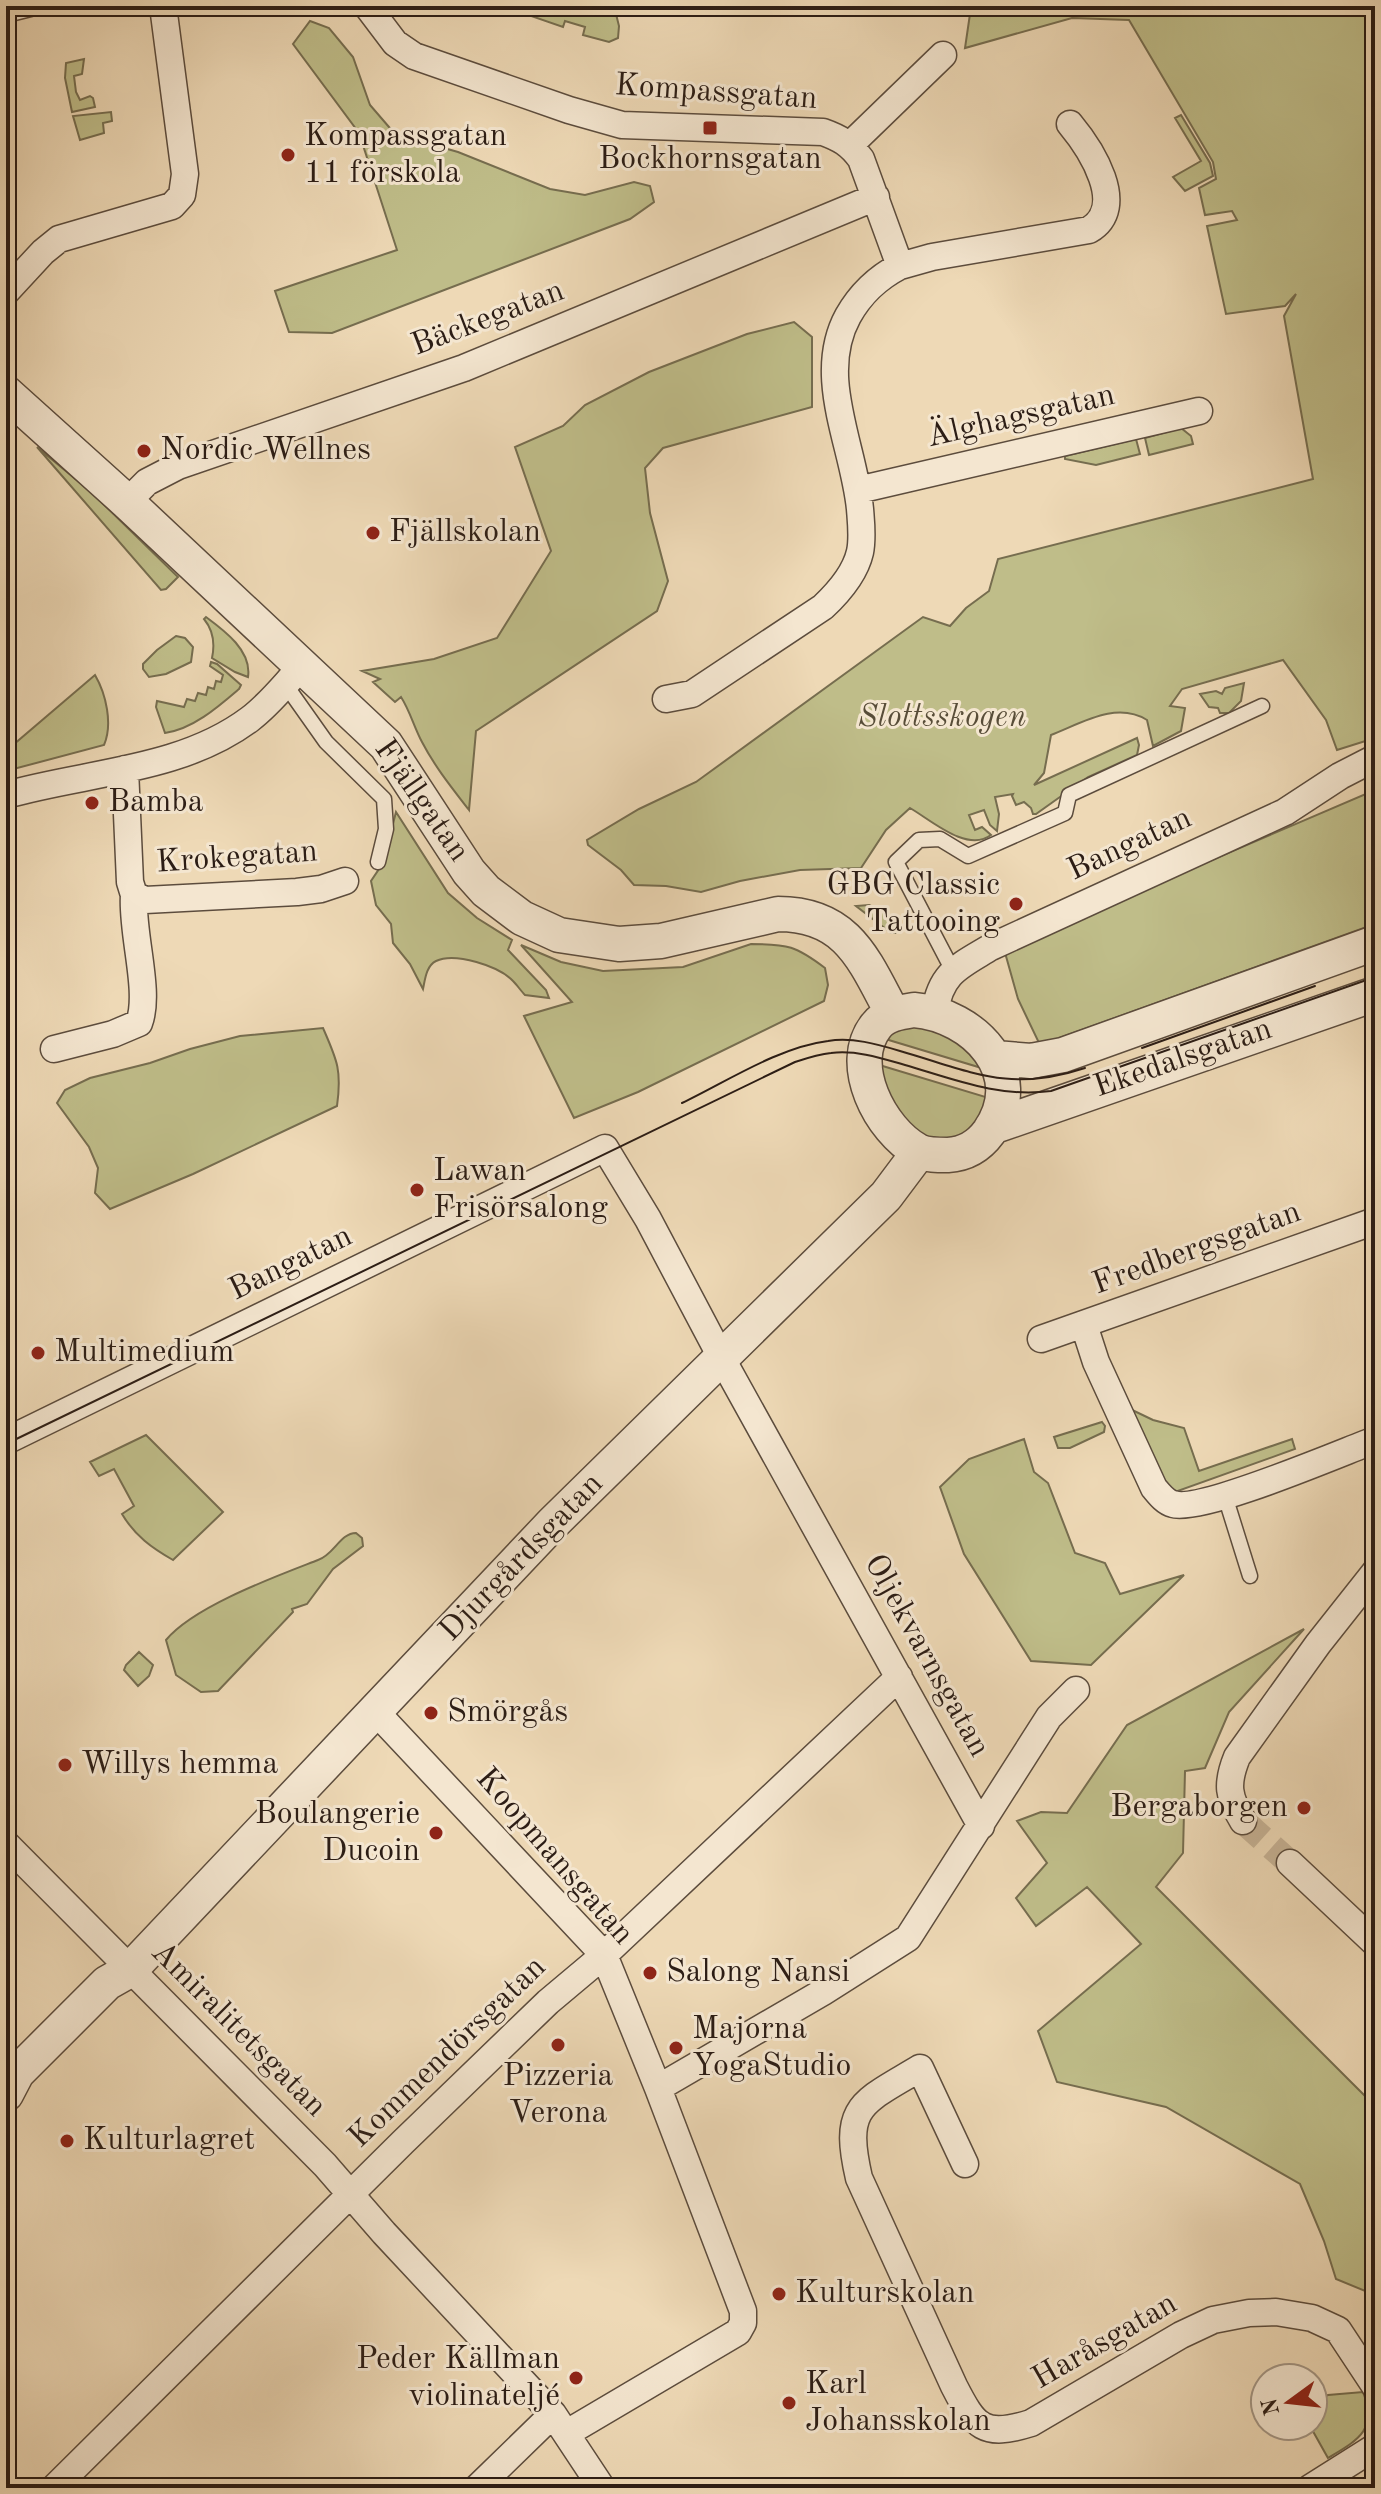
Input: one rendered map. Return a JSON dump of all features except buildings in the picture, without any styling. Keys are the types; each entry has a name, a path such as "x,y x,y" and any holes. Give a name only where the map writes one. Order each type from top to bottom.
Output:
{"street":[{"path":"6,12 30,6"},
{"path":"6,292 59,239 172,206 182,195 185,174 163,6"},
{"name":"Kompassgatan","path":"367,6 395,43 414,56 582,114 640,128 823,132 850,145"},
{"path":"900,266 861,159 850,145 943,55"},
{"path":"666,699 692,694 823,607 841,591 860,552 861,520 858,490 835,380 836,349 844,325 853,307 875,280 900,266 932,257 1089,230 1098,225 1106,203 1103,180 1096,158 1070,124"},
{"name":"Bäckegatan","path":"127,502 147,482 178,466 464,368 876,197"},
{"name":"Fjällgatan","path":"6,393 127,502 294,675 386,745 469,872 486,891 522,918 559,935 619,944 661,941 778,914 817,919 845,936 858,952 893,1014"},
{"name":"Älghagsgatan","path":"858,490 1199,411"},
{"path":"6,795 125,769 199,747 253,717 294,675"},
{"name":"Bangatan","path":"952,969 991,947 1285,812 1340,776 1375,758"},
{"name":"Krokegatan","path":"54,1049 113,1034 139,1023 143,1003 132,913 134,895 130,882 125,769"},
{"name":"Krokegatan","path":"134,895 145,900 297,892 321,889 345,881"},
{"name":"Ekedalsgatan","path":"995,1058 1031,1061 1063,1055 1375,943"},
{"path":"935,1011 940,988 952,969"},
{"name":"Ekedalsgatan","path":"992,1127 1375,994"},
{"path":"914,1010 935,1011 969,1029 995,1058 1001,1070 1002,1092 992,1127 972,1149 944,1155 919,1152 896,1135 868,1083 865,1054 877,1024 893,1014 914,1010"},
{"name":"Bangatan","path":"6,1441 605,1148"},
{"name":"Oljekvarnsgatan","path":"605,1148 648,1219 981,1826"},
{"name":"Djurgårdsgatan","path":"7,2093 31,2085 121,1997 130,1970 552,1524 886,1196 919,1152"},
{"name":"Fredbergsgatan","path":"1041,1339 1375,1221"},
{"path":"1084,1325 1096,1362 1154,1488 1173,1505 1190,1505 1225,1496 1375,1440"},
{"path":"1243,1821 1231,1803 1231,1772 1237,1757 1318,1644 1375,1572"},
{"name":"Kommendörsgatan","path":"54,2488 548,2002 604,1955 899,1677"},
{"path":"658,2088 823,1992 908,1938 1050,1716 1076,1690"},
{"name":"Koopmansgatan","path":"375,1711 604,1955 743,2311 743,2323 738,2332 560,2423"},
{"name":"Amiralitetsgatan","path":"6,1844 325,2165 349,2195 560,2423 602,2488"},
{"path":"1290,1863 1375,1943"},
{"name":"Haråsgatan","path":"965,2164 920,2068 865,2104 853,2121 851,2145 859,2178 969,2416 984,2427 1009,2430 1031,2423 1181,2335 1213,2320 1249,2313 1276,2312 1312,2318 1338,2330 1375,2386"},
{"path":"477,2488 560,2423"},
{"path":"1310,2488 1375,2447"}],"lane":[{"path":"294,675 326,742 384,799 386,829 378,862"},
{"path":"952,969 896,862 919,840 940,839 968,856 1065,813 1069,795 1262,706"},
{"path":"1225,1496 1250,1576"}],"green space":[{"path":"502,6 614,6 619,26 618,38 609,42 583,35 585,27 565,21 563,27"},
{"name":"Slottsskogen","path":"951,6 1375,6 1375,648 1371,655 1375,657 1375,738 1337,750 1326,720 1283,660 1182,689 1170,706 1185,708 1181,731 1153,746 1147,720 1123,713 1099,716 1051,735 1044,773 1034,785 1137,738 1139,745 1137,755 1088,777 1036,814 1024,802 1016,805 1013,794 995,797 999,814 997,831 990,825 984,810 969,815 975,830 982,827 991,835 981,840 960,838 910,808 886,830 861,868 800,870 701,892 634,885 621,870 588,845 587,840 639,809 696,782 923,617 950,626 966,608 989,591 998,559 1313,479 1284,316 1296,294 1285,306 1226,314 1207,226 1237,220 1232,211 1205,215 1199,188 1216,179 1213,162 1129,20 1072,18 965,48 970,14"},
{"path":"310,21 329,28 353,57 370,105 395,134 458,152 550,189 585,195 634,182 650,186 654,202 630,219 332,333 289,332 275,291 397,250 359,133 293,44"},
{"path":"84,59 82,74 74,76 76,92 80,100 90,96 93,98 95,107 72,112 65,78 66,63"},
{"path":"111,112 112,121 103,123 104,133 80,140 73,116"},
{"path":"1181,115 1210,163 1213,176 1185,191 1173,177 1201,161 1175,118"},
{"path":"794,322 812,337 812,407 663,448 645,468 650,513 668,581 657,611 476,731 469,810 427,751 401,697 395,702 373,682 380,679 362,671 434,659 497,638 551,551 515,447 563,426 585,405 649,372 747,334"},
{"path":"1181,428 1191,436 1193,444 1149,455 1145,438"},
{"path":"1136,439 1140,454 1096,465 1065,459 1065,456"},
{"path":"37,447 91,492 178,577 166,589 161,590"},
{"path":"206,617 229,635 241,650 246,659 248,677 212,658 212,637 204,619"},
{"path":"176,636 185,638 193,647 191,662 166,674 149,677 143,664"},
{"path":"211,662 241,685 239,689 195,722 165,733 156,707 157,701 184,707 187,699 195,701 198,693 206,695 208,687 214,689 216,681 221,682 223,675 210,666"},
{"path":"95,675 107,709 108,728 104,745 6,771 6,751"},
{"path":"1244,683 1241,701 1229,713 1220,713 1218,708 1209,707 1200,694 1216,691 1222,694 1225,688"},
{"path":"1375,790 1375,924 1040,1045 1018,999 1004,949"},
{"path":"396,812 448,893 477,918 512,940 508,950 546,990 549,998 525,995 498,970 454,958 436,961 430,966 423,989 410,964 393,943 391,924 376,905 371,881 383,863"},
{"path":"869,905 885,913 895,933 856,906"},
{"path":"751,944 791,948 825,968 828,985 824,1001 638,1092 574,1118 524,1016 572,1002 521,945 561,962 603,971 683,967"},
{"path":"916,1022 964,1043 985,1069 882,1038 891,1030"},
{"path":"323,1028 337,1066 337,1106 193,1174 110,1209 95,1193 98,1168 89,1147 57,1103 65,1090 90,1078 240,1036"},
{"path":"876,1064 989,1098 972,1134 933,1143 900,1121"},
{"path":"1128,1408 1153,1420 1184,1428 1199,1471 1292,1439 1295,1449 1175,1492 1165,1488"},
{"path":"1102,1422 1104,1432 1070,1448 1058,1448 1054,1437"},
{"path":"146,1435 223,1512 173,1560 144,1541 122,1514 134,1506 114,1469 99,1476 90,1462"},
{"path":"1024,1439 1034,1472 1048,1483 1075,1553 1105,1563 1120,1594 1184,1575 1091,1665 1031,1661 964,1554 940,1487 969,1459"},
{"path":"356,1533 362,1538 363,1546 333,1569 307,1604 292,1609 293,1612 218,1691 201,1692 176,1675 166,1640 179,1627 237,1593 324,1557 350,1534"},
{"path":"1304,1629 1229,1712 1205,1768 1185,1771 1183,1853 1156,1887 1375,2106 1375,2295 1336,2279 1300,2184 1166,2107 1057,2082 1038,2031 1141,1944 1087,1887 1036,1926 1016,1898 1047,1863 1017,1821 1041,1812 1067,1813 1127,1725"},
{"path":"139,1652 153,1665 149,1676 138,1686 124,1670"},
{"path":"1363,2392 1368,2416 1356,2439 1328,2458 1319,2442 1329,2442 1329,2395"}],"tunnel":[{"path":"1243,1821 1290,1863"}],"tram line":[{"path":"6,1444 795,1062 841,1052 860,1054 995,1090 1051,1091 1375,977"},
{"path":"1142,1048 1315,986"},
{"path":"682,1103 791,1050 837,1040 873,1044 991,1077 1034,1079 1085,1068"}],"place":[{"name":"Bockhornsgatan","path":"710,128"},
{"name":"Kompassgatan 11 förskola","path":"288,155"},
{"name":"Nordic Wellnes","path":"144,451"},
{"name":"Fjällskolan","path":"373,533"},
{"name":"Bamba","path":"92,803"},
{"name":"GBG Classic Tattooing","path":"1016,904"},
{"name":"Lawan Frisörsalong","path":"417,1190"},
{"name":"Multimedium","path":"38,1353"},
{"name":"Smörgås","path":"431,1713"},
{"name":"Willys hemma","path":"65,1765"},
{"name":"Bergaborgen","path":"1304,1808"},
{"name":"Boulangerie Ducoin","path":"436,1833"},
{"name":"Salong Nansi","path":"650,1973"},
{"name":"Pizzeria Verona","path":"558,2045"},
{"name":"Majorna YogaStudio","path":"676,2048"},
{"name":"Kulturlagret","path":"67,2141"},
{"name":"Kulturskolan","path":"779,2294"},
{"name":"Peder Källman violinateljé","path":"576,2378"},
{"name":"Karl Johansskolan","path":"789,2403"}]}
